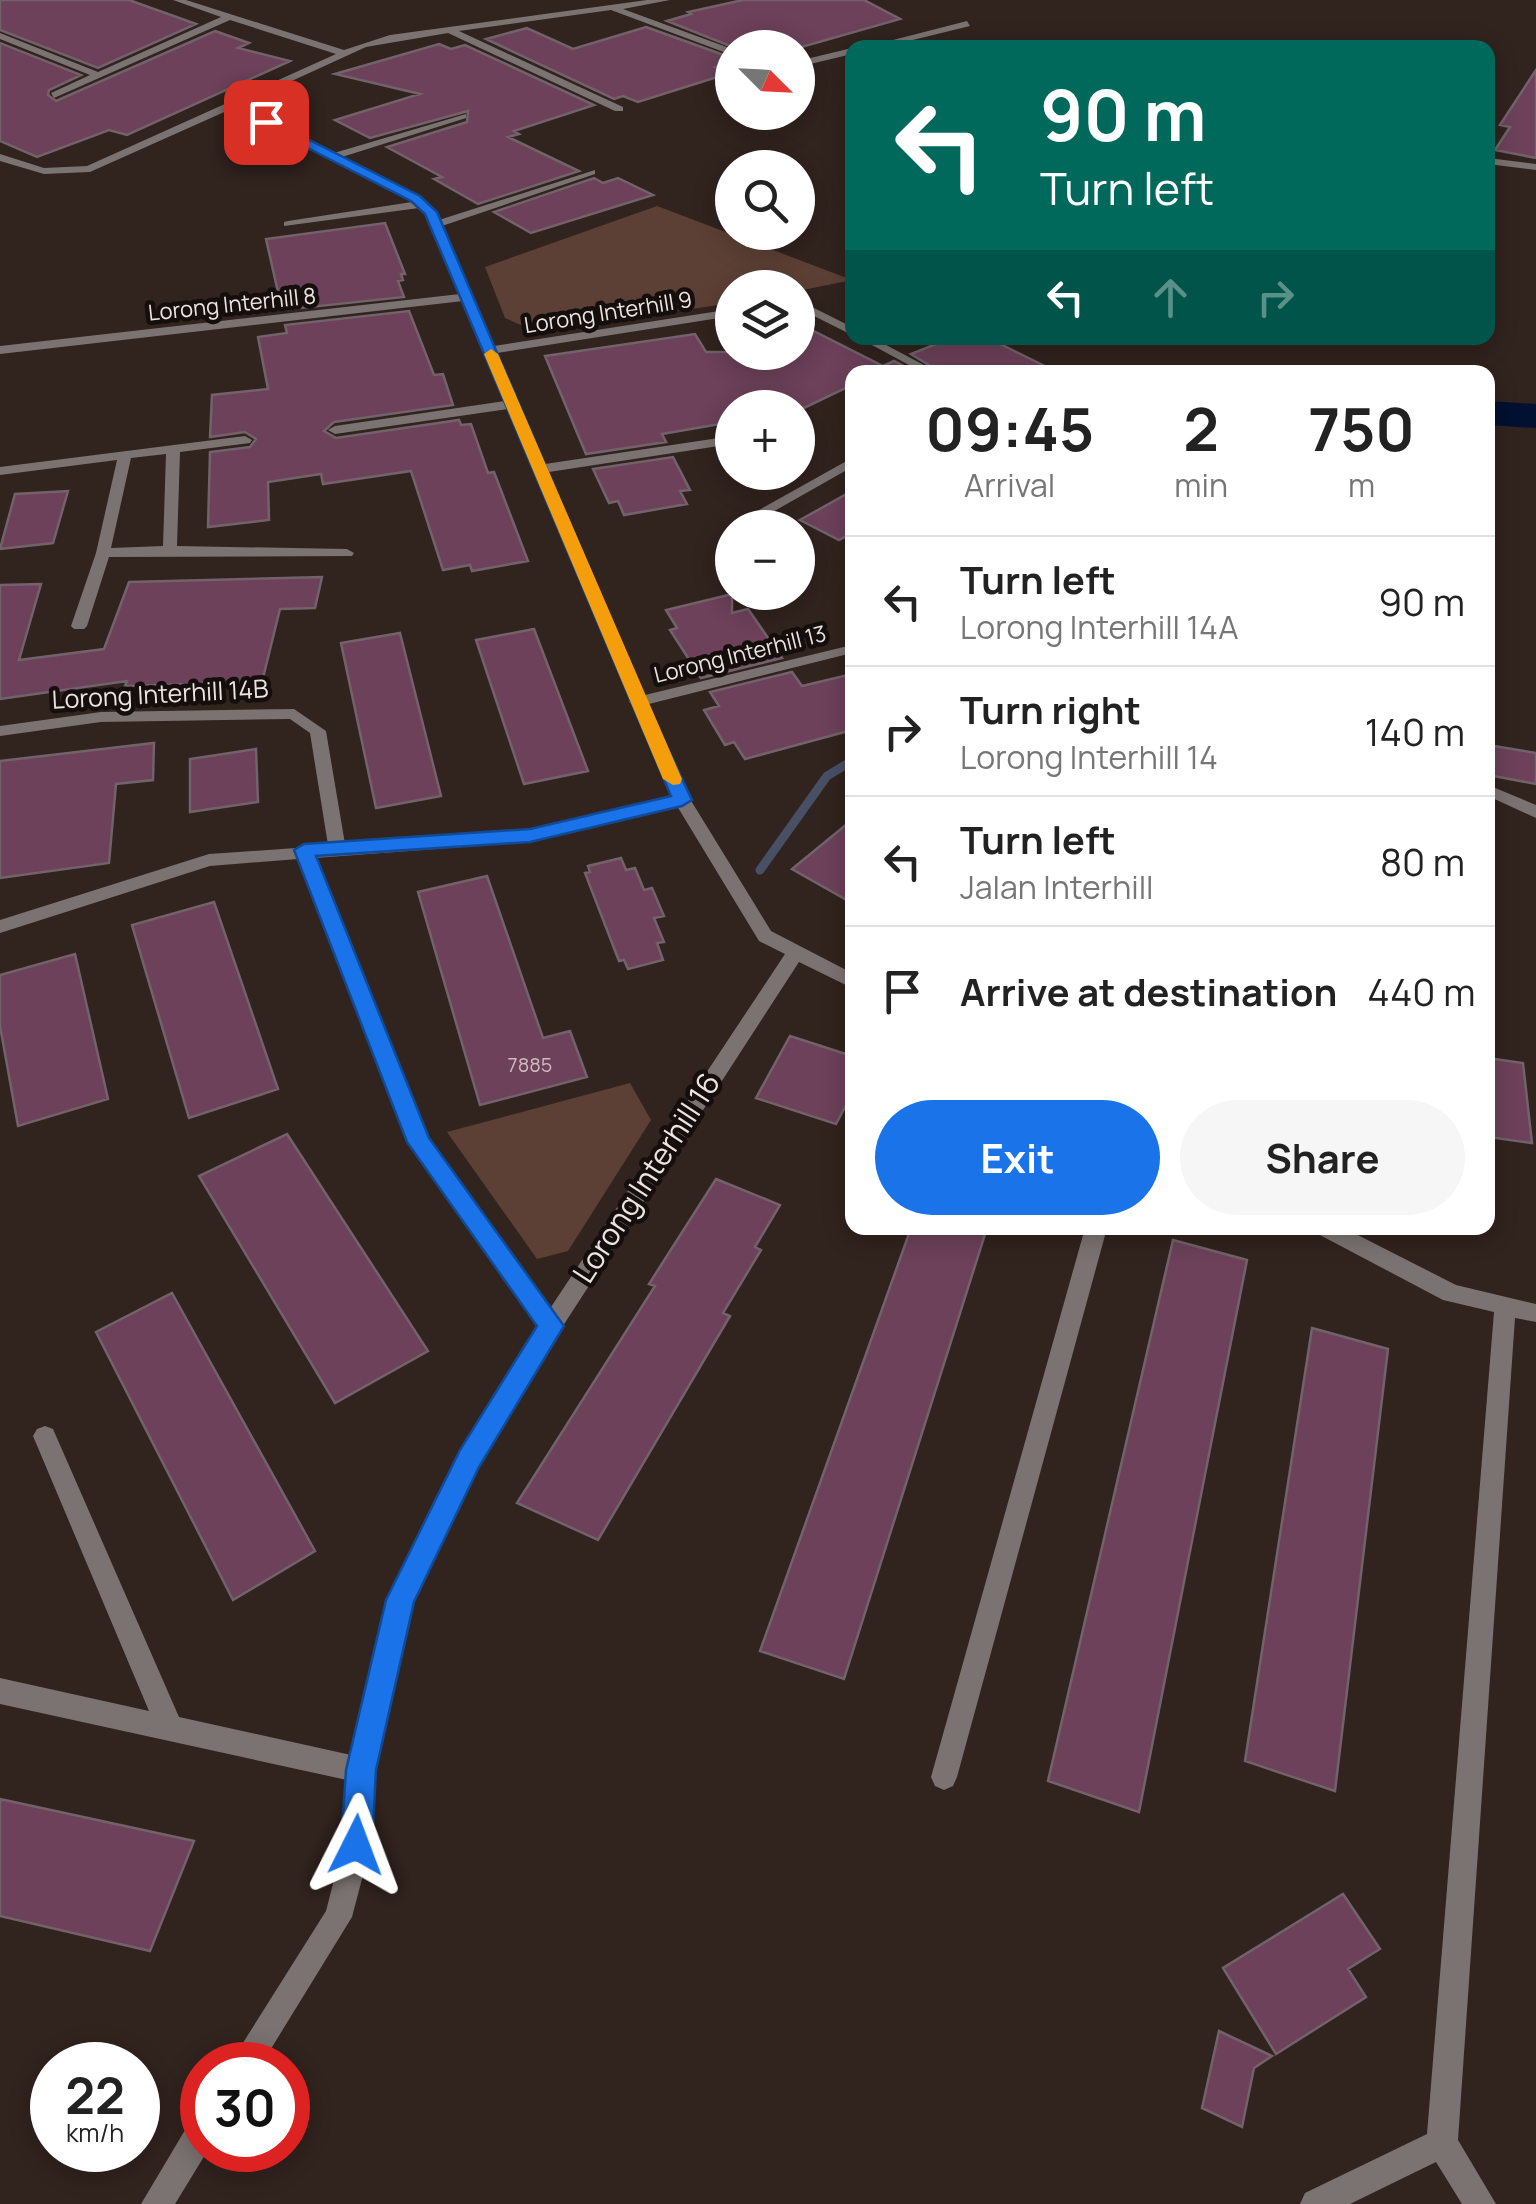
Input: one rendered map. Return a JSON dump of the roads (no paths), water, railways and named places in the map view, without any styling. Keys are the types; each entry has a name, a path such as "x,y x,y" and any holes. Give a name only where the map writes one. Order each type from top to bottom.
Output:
{"street":[{"path":"176,0 343,53"},
{"path":"0,157 36,173 72,174 343,53 390,38 666,0"},
{"path":"611,8 715,46"},
{"path":"54,95 229,18"},
{"path":"900,40 967,24"},
{"path":"449,30 618,109"},
{"path":"0,36 95,74"},
{"path":"815,60 845,53"},
{"path":"232,105 422,204 437,224 637,702 682,800 765,936 845,978"},
{"path":"333,157 462,116"},
{"path":"1495,162 1536,168"},
{"path":"437,224 591,172"},
{"path":"288,224 422,204"},
{"name":"Lorong Interhill 8","path":"0,350 468,297"},
{"path":"815,312 845,328"},
{"name":"Lorong Interhill 9","path":"490,350 715,315"},
{"path":"879,345 917,365"},
{"path":"335,430 513,404"},
{"path":"0,471 245,440"},
{"path":"540,470 715,443"},
{"path":"170,550 174,450"},
{"path":"80,626 103,554 126,456"},
{"path":"766,510 845,466"},
{"path":"103,554 170,550 348,552"},
{"name":"Lorong Interhill 13","path":"637,702 845,651"},
{"name":"Lorong Interhill 14B","path":"0,731 101,717 294,714 318,730 337,848"},
{"path":"1495,793 1536,812"},
{"path":"0,926 209,860 530,836 682,800"},
{"path":"304,850 419,1142 551,1326"},
{"name":"Lorong Interhill 16","path":"259,2042 338,1917 356,1845 361,1770 400,1600 469,1458 794,953"},
{"path":"944,1777 1094,1235"},
{"path":"1339,1235 1451,1293 1536,1313"},
{"path":"1480,2204 1442,2142 1506,1308"},
{"path":"44,1436 170,1728"},
{"path":"0,1691 361,1770"},
{"path":"1316,2204 1442,2142"},
{"path":"156,2204 180,2166"}],"waterway":[{"path":"1495,413 1536,416"},
{"path":"760,870 827,776 845,765"}]}
